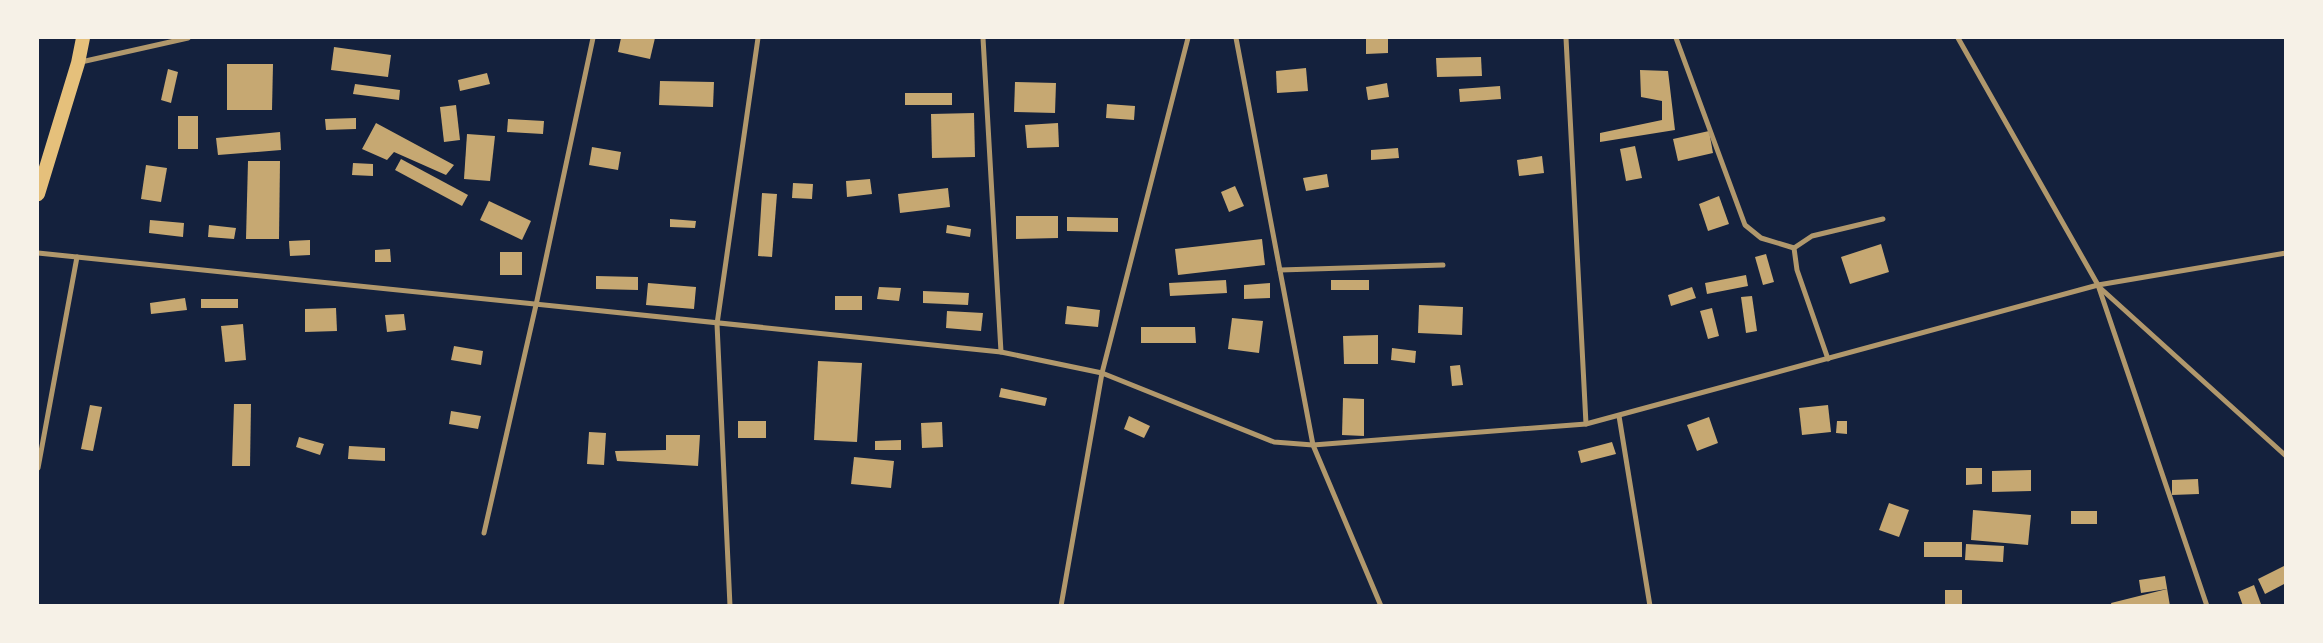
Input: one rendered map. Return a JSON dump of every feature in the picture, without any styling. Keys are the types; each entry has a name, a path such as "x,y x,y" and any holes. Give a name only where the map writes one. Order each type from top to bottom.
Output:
{"highway":[{"path":"38,194 78,63 83,38"}],"street":[{"path":"78,63 188,38"},
{"path":"484,533 536,305 593,38"},
{"path":"730,606 717,324 758,38"},
{"path":"983,38 1001,352"},
{"path":"1061,606 1102,373 1188,38"},
{"path":"1236,38 1313,445 1381,606"},
{"path":"1566,38 1586,424"},
{"path":"1676,38 1745,226 1761,238 1794,248"},
{"path":"1958,38 2098,286 2207,606"},
{"path":"1794,248 1812,236 1883,219"},
{"path":"1794,248 1798,270 1828,358"},
{"path":"38,253 1001,352 1102,373 1274,442 1313,445 1586,424 2098,286 2286,253"},
{"path":"38,468 77,257"},
{"path":"1280,270 1443,265"},
{"path":"2098,286 2286,456"},
{"path":"1619,416 1650,606"}],"building":[{"path":"621,38 655,38 650,59 618,52"},
{"path":"1366,38 1388,38 1388,53 1366,54"},
{"path":"334,47 391,55 388,77 331,70"},
{"path":"1481,57 1482,76 1437,77 1436,58"},
{"path":"227,64 273,64 272,110 227,110"},
{"path":"1306,68 1308,91 1277,93 1276,71"},
{"path":"168,69 178,72 171,103 161,100"},
{"path":"1640,70 1668,71 1675,130 1600,142 1600,133 1662,120 1662,101 1641,97"},
{"path":"487,73 490,84 460,91 458,80"},
{"path":"660,81 714,82 713,107 659,105"},
{"path":"1015,82 1056,83 1055,113 1014,112"},
{"path":"1387,83 1389,97 1368,100 1366,87"},
{"path":"355,84 400,90 399,100 353,94"},
{"path":"1500,86 1501,99 1460,102 1459,89"},
{"path":"905,93 952,93 952,105 905,105"},
{"path":"1107,104 1135,106 1134,120 1106,118"},
{"path":"456,105 460,140 444,142 440,107"},
{"path":"974,113 975,157 932,158 931,114"},
{"path":"178,116 198,116 198,149 178,149"},
{"path":"356,118 356,129 326,130 325,119"},
{"path":"508,119 544,121 543,134 507,132"},
{"path":"376,123 454,165 446,175 394,152 387,160 362,149"},
{"path":"1058,123 1059,147 1027,148 1025,125"},
{"path":"1709,131 1713,153 1678,161 1673,139"},
{"path":"280,132 281,150 218,155 216,138"},
{"path":"467,134 495,136 490,181 464,179"},
{"path":"1635,146 1642,178 1626,181 1620,149"},
{"path":"592,147 621,152 618,170 589,165"},
{"path":"1398,148 1399,158 1371,160 1371,150"},
{"path":"1542,156 1544,173 1519,176 1517,160"},
{"path":"401,159 468,195 462,206 395,170"},
{"path":"248,161 280,161 279,239 246,239"},
{"path":"353,163 373,164 373,176 352,175"},
{"path":"146,165 167,168 161,202 141,199"},
{"path":"1327,174 1329,187 1306,191 1303,178"},
{"path":"870,179 872,194 847,197 846,181"},
{"path":"793,183 813,184 812,199 792,198"},
{"path":"1235,186 1244,206 1229,212 1221,192"},
{"path":"948,188 950,207 900,213 898,194"},
{"path":"762,193 777,194 772,257 758,256"},
{"path":"1719,196 1729,224 1708,231 1699,204"},
{"path":"489,201 531,221 522,240 480,220"},
{"path":"1016,216 1058,216 1058,238 1016,239"},
{"path":"1067,217 1118,218 1118,232 1067,231"},
{"path":"670,219 696,221 695,228 670,227"},
{"path":"150,220 184,223 183,237 149,233"},
{"path":"209,225 236,228 234,239 208,237"},
{"path":"947,225 971,229 970,237 946,233"},
{"path":"1262,239 1265,265 1178,275 1175,249"},
{"path":"310,240 310,255 290,256 289,241"},
{"path":"1881,244 1889,272 1850,284 1841,257"},
{"path":"390,249 391,262 375,262 375,250"},
{"path":"500,252 522,252 522,275 500,275"},
{"path":"1766,254 1774,282 1763,285 1755,257"},
{"path":"1746,275 1748,286 1707,294 1705,283"},
{"path":"596,276 638,277 638,290 596,289"},
{"path":"1226,280 1227,293 1170,296 1169,283"},
{"path":"1331,280 1369,280 1369,290 1331,290"},
{"path":"648,283 696,287 694,309 646,305"},
{"path":"1270,283 1270,298 1244,299 1244,285"},
{"path":"879,287 901,288 899,301 877,299"},
{"path":"1692,287 1696,298 1671,306 1668,295"},
{"path":"923,291 969,293 968,305 923,303"},
{"path":"835,296 862,296 862,310 835,310"},
{"path":"1752,296 1757,331 1746,333 1741,297"},
{"path":"185,298 187,310 151,314 150,303"},
{"path":"201,299 238,299 238,308 201,308"},
{"path":"1419,305 1463,307 1462,335 1418,333"},
{"path":"1067,306 1100,310 1098,327 1065,324"},
{"path":"336,308 337,331 305,332 305,309"},
{"path":"1712,308 1719,336 1708,339 1700,311"},
{"path":"947,311 983,313 981,331 946,328"},
{"path":"404,314 406,330 387,332 385,315"},
{"path":"1232,318 1263,321 1259,353 1228,349"},
{"path":"243,324 246,360 225,362 221,326"},
{"path":"1141,327 1195,327 1196,343 1141,343"},
{"path":"1378,335 1378,364 1344,364 1343,336"},
{"path":"454,346 483,351 481,365 451,360"},
{"path":"1392,348 1416,351 1415,363 1391,360"},
{"path":"818,361 862,363 857,442 814,440"},
{"path":"1460,365 1463,385 1452,386 1450,366"},
{"path":"1001,388 1047,398 1045,406 999,397"},
{"path":"1343,398 1364,399 1364,436 1342,435"},
{"path":"234,404 251,404 250,466 232,466"},
{"path":"90,405 102,407 93,451 81,449"},
{"path":"1828,405 1831,432 1802,435 1799,408"},
{"path":"451,411 481,416 478,429 449,424"},
{"path":"1129,416 1150,426 1144,438 1124,429"},
{"path":"1709,417 1718,443 1697,451 1687,425"},
{"path":"738,421 766,421 766,438 738,438"},
{"path":"1837,421 1847,421 1847,434 1836,433"},
{"path":"942,422 943,447 922,448 921,423"},
{"path":"589,432 606,433 604,465 587,464"},
{"path":"666,435 700,435 698,466 617,461 615,451 666,450"},
{"path":"299,437 324,444 320,455 296,447"},
{"path":"901,440 901,450 875,450 875,441"},
{"path":"1612,442 1616,454 1581,463 1578,451"},
{"path":"349,446 385,448 385,461 348,459"},
{"path":"854,457 894,461 891,488 851,484"},
{"path":"1966,468 1982,468 1982,484 1966,485"},
{"path":"2031,470 2031,491 1992,492 1992,471"},
{"path":"2198,479 2199,494 2172,495 2172,480"},
{"path":"1889,503 1909,510 1899,537 1879,530"},
{"path":"1973,510 2031,515 2028,545 1971,540"},
{"path":"2071,511 2097,511 2097,524 2071,524"},
{"path":"1924,542 1962,542 1962,557 1924,557"},
{"path":"1966,544 2004,546 2003,562 1965,560"},
{"path":"2284,566 2286,583 2265,594 2258,579"},
{"path":"2165,576 2170,606 2112,606 2111,603 2167,589 2141,593 2139,580"},
{"path":"2254,585 2261,604 2243,606 2238,592"},
{"path":"1945,590 1962,590 1962,606 1945,606"}]}
